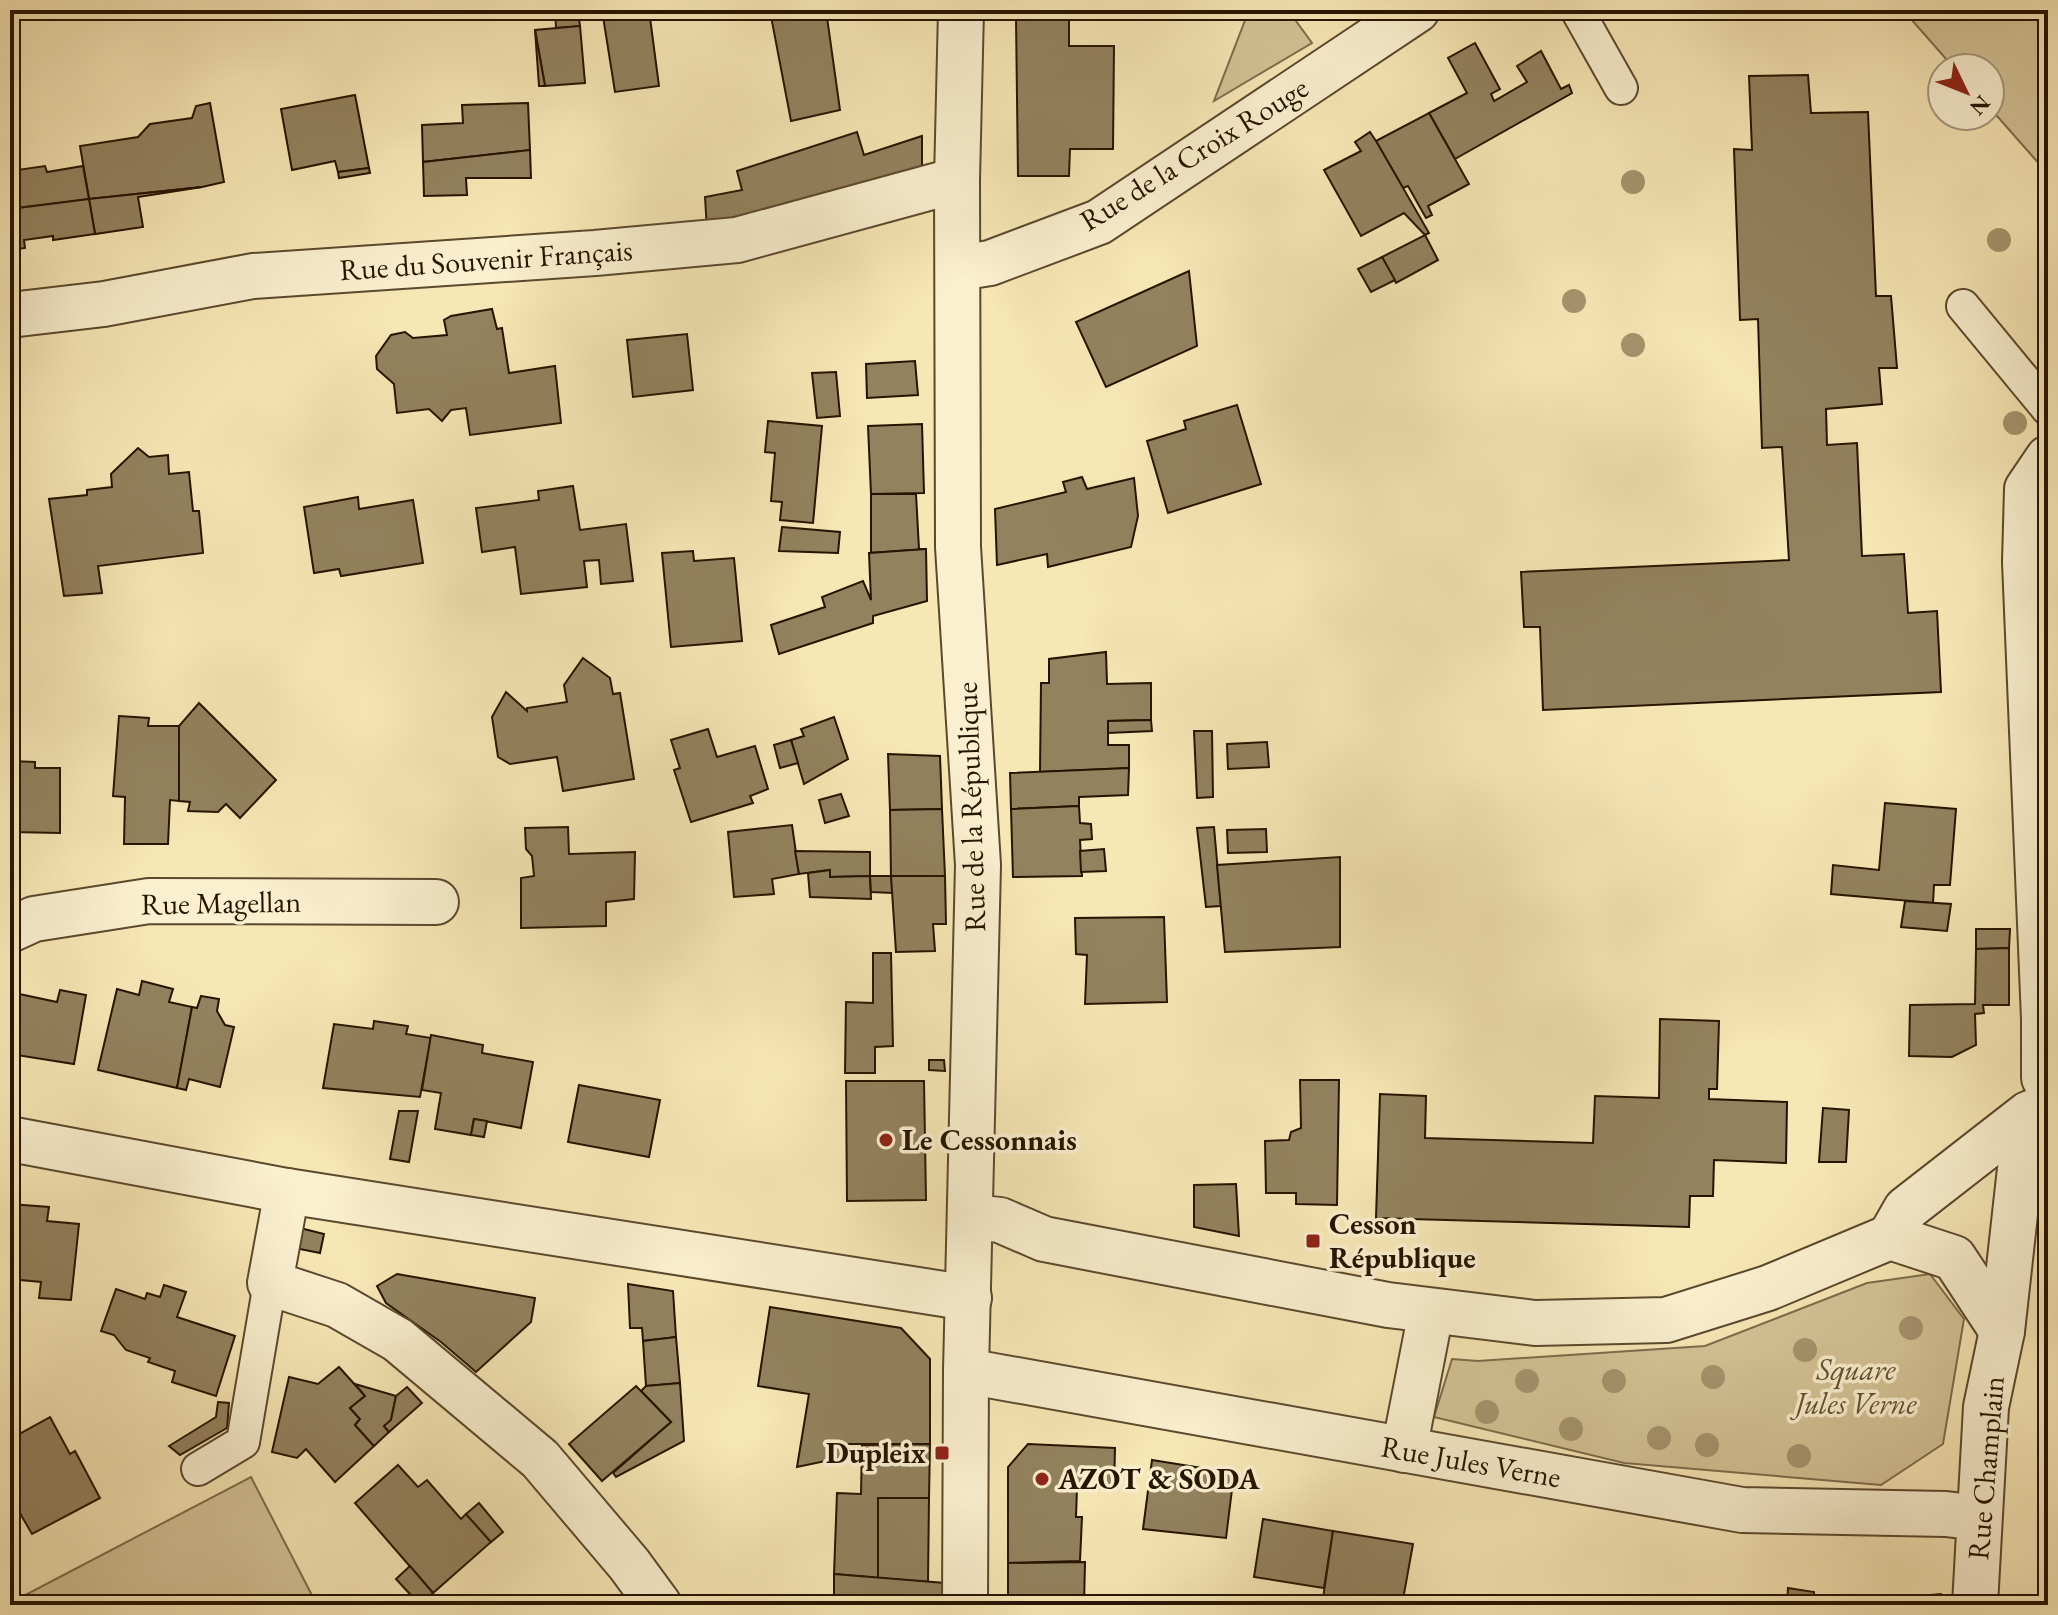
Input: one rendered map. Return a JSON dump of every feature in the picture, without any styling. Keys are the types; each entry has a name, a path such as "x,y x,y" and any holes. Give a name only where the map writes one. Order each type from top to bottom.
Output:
{"street":[{"name":"Rue de la République","path":"961,10 957,180 958,547 978,865 966,1371 965,1605"},
{"name":"Rue de la Croix Rouge","path":"958,268 990,263 1099,222 1417,10"},
{"name":"Rue du Souvenir Français","path":"10,315 104,304 253,276 595,253 737,240 957,180"},
{"path":"2048,458 2027,489 2025,562 2044,1078 2048,1085"},
{"name":"Rue Magellan","path":"10,930 34,919 149,901 436,902"},
{"path":"971,1217 1000,1220 1044,1239 1431,1312 1535,1323 1666,1320 1768,1288 1890,1237 1906,1209 2028,1114 2048,1106"},
{"name":"Rue Champlain","path":"1975,1605 1986,1407 2002,1331 2020,1169 2048,1120"},
{"path":"10,1139 287,1191 969,1298"},
{"path":"287,1191 270,1283 337,1305 398,1340 540,1459 629,1564 659,1605"},
{"path":"1890,1237 1954,1258 2002,1331"},
{"path":"1404,1450 1431,1312"},
{"name":"Rue Jules Verne","path":"966,1371 1742,1510 1946,1514 1979,1518"}],"lane":[{"path":"1577,10 1621,88"},
{"path":"1963,306 2048,409"},
{"path":"198,1469 243,1442 270,1283"}],"green space":[{"path":"1249,10 1288,10 1312,43 1214,101"},
{"path":"1903,10 2048,10 2048,174 2006,126 2006,52 1940,52"},
{"name":"Square Jules Verne","path":"1930,1274 1964,1319 1943,1444 1881,1485 1624,1463 1434,1417 1452,1359 1478,1361 1705,1346 1867,1283"},
{"path":"251,1477 317,1605 11,1605 10,1603"}],"building":[{"path":"555,10 578,10 580,26 556,28"},
{"path":"602,10 649,10 659,86 615,92"},
{"path":"826,10 840,110 791,121 770,11"},
{"path":"1016,18 1069,20 1069,46 1114,46 1113,149 1070,149 1069,176 1018,176"},
{"path":"580,26 585,83 545,86 535,30"},
{"path":"535,30 545,86 539,86"},
{"path":"1475,43 1500,89 1491,94 1494,101 1527,82 1517,66 1541,51 1561,89 1569,85 1572,93 1455,159 1429,113 1467,93 1448,58"},
{"path":"1808,75 1811,113 1868,112 1876,296 1891,296 1897,368 1879,368 1882,404 1826,409 1827,445 1857,443 1862,556 1904,554 1908,613 1937,611 1941,692 1543,710 1540,627 1524,627 1521,572 1789,560 1782,447 1762,448 1758,319 1740,320 1734,149 1752,150 1749,76"},
{"path":"355,95 369,168 338,172 335,161 292,170 281,109"},
{"path":"210,103 224,182 89,199 80,146 138,137 150,124 192,118 196,106"},
{"path":"528,103 530,150 423,162 422,125 463,123 462,105"},
{"path":"1429,113 1469,184 1428,206 1432,215 1426,218 1408,186 1403,188 1376,141"},
{"path":"857,132 864,155 922,136 922,169 707,230 705,197 742,190 737,171"},
{"path":"1370,132 1429,233 1425,235 1404,213 1361,236 1324,170 1361,151 1355,142"},
{"path":"530,150 531,178 466,178 467,195 424,196 423,162"},
{"path":"45,166 47,172 83,166 89,199 10,209 10,171"},
{"path":"369,168 370,173 339,178 338,172"},
{"path":"202,187 138,197 143,227 95,234 89,199"},
{"path":"89,199 95,234 53,240 53,236 24,240 25,248 10,250 10,209"},
{"path":"1425,235 1438,260 1396,283 1382,257"},
{"path":"1382,257 1395,280 1371,292 1358,269"},
{"path":"1189,271 1197,346 1106,387 1076,322"},
{"path":"492,309 497,329 502,328 509,373 555,366 561,423 470,435 466,408 451,410 442,421 429,409 397,413 394,384 377,369 376,356 391,335 405,332 413,338 447,335 444,320"},
{"path":"687,334 693,390 633,397 627,340"},
{"path":"915,361 918,395 867,398 866,364"},
{"path":"836,372 840,416 817,418 812,373"},
{"path":"1237,405 1261,484 1168,513 1147,441 1186,429 1184,421"},
{"path":"768,421 822,426 813,523 780,520 782,502 771,501 775,453 765,452"},
{"path":"922,424 924,493 871,494 868,426"},
{"path":"138,448 149,457 168,455 169,474 189,472 193,511 199,511 203,553 98,566 102,593 64,596 49,499 87,495 87,490 112,487 111,474"},
{"path":"1082,477 1087,489 1134,478 1138,516 1131,547 1048,567 1047,554 997,565 995,509 1066,492 1063,482"},
{"path":"573,486 580,530 626,524 633,581 601,584 599,560 584,561 587,587 521,594 515,547 482,552 476,508 539,500 538,491"},
{"path":"871,494 916,494 919,549 926,549 871,553"},
{"path":"358,497 359,509 413,500 423,563 341,576 339,569 314,573 304,507"},
{"path":"782,527 840,532 838,553 779,551"},
{"path":"926,549 927,601 873,616 873,623 779,654 771,625 825,607 822,597 863,581 871,600 869,553"},
{"path":"693,551 694,561 734,558 742,641 671,647 662,553"},
{"path":"1106,652 1107,684 1151,683 1151,720 1108,721 1108,745 1129,745 1129,768 1040,772 1041,683 1049,683 1049,659"},
{"path":"583,658 610,678 613,694 620,693 634,779 563,791 557,757 510,764 498,757 492,717 506,692 527,711 527,708 567,702 564,685"},
{"path":"199,703 276,780 240,818 226,804 218,812 188,811 190,802 179,801 179,726"},
{"path":"119,716 149,718 148,726 179,726 179,801 170,800 168,844 124,844 125,797 113,796"},
{"path":"834,717 848,759 804,784 791,740 804,736 801,729"},
{"path":"1151,720 1152,731 1108,733 1108,721"},
{"path":"708,729 717,757 755,746 768,789 750,796 753,803 691,822 674,770 680,768 671,740"},
{"path":"1194,731 1212,731 1213,797 1197,798"},
{"path":"791,740 798,763 780,768 774,745"},
{"path":"1267,742 1269,767 1228,769 1227,744"},
{"path":"888,754 940,756 942,809 890,810"},
{"path":"10,761 35,762 35,768 60,768 60,833 10,832"},
{"path":"1129,768 1128,795 1079,797 1079,806 1011,809 1010,773"},
{"path":"841,794 849,816 825,823 819,800"},
{"path":"1885,803 1956,809 1950,885 1934,885 1933,903 1831,894 1833,865 1879,870"},
{"path":"1079,806 1080,823 1091,824 1092,839 1080,840 1082,876 1013,877 1011,809"},
{"path":"942,809 945,876 891,876 890,810"},
{"path":"792,825 799,874 772,879 774,894 734,897 728,832"},
{"path":"568,827 569,854 635,852 634,899 606,902 606,926 521,928 521,878 534,876 532,856 526,849 525,828"},
{"path":"1214,827 1221,906 1206,907 1197,828"},
{"path":"1266,829 1267,852 1228,853 1227,830"},
{"path":"1104,849 1106,871 1081,872 1080,851"},
{"path":"795,851 870,852 870,876 830,877 830,870 799,874"},
{"path":"1340,857 1340,947 1225,952 1217,865"},
{"path":"830,870 830,877 870,876 871,899 810,897 808,873"},
{"path":"870,876 891,876 893,893 871,892"},
{"path":"891,876 945,876 946,924 933,924 935,951 896,952"},
{"path":"1905,901 1951,904 1947,931 1901,927"},
{"path":"1164,917 1167,1002 1085,1004 1087,955 1076,954 1075,918"},
{"path":"1976,929 2010,929 2009,948 1976,949"},
{"path":"2009,948 2009,1005 1983,1005 1984,1013 1975,1014 1976,1045 1952,1057 1909,1056 1910,1005 1975,1004 1976,949"},
{"path":"873,953 891,953 893,1046 875,1047 875,1073 845,1073 846,1002 873,1003"},
{"path":"142,981 173,989 169,1002 192,1007 177,1088 98,1070 117,989 139,995"},
{"path":"60,990 86,995 74,1064 10,1054 10,992 57,1002"},
{"path":"201,996 219,999 217,1011 225,1025 234,1027 220,1087 189,1079 186,1090 177,1088 192,1007 197,1008"},
{"path":"1660,1019 1719,1021 1717,1089 1709,1089 1709,1099 1787,1102 1786,1163 1714,1160 1713,1196 1690,1196 1689,1227 1376,1218 1380,1094 1426,1096 1425,1138 1593,1143 1595,1096 1659,1098"},
{"path":"374,1021 408,1026 406,1034 431,1038 420,1097 323,1088 334,1024 373,1029"},
{"path":"431,1035 483,1045 482,1053 533,1062 521,1128 474,1119 471,1135 435,1129 441,1093 422,1090"},
{"path":"929,1060 944,1060 945,1071 929,1070"},
{"path":"1300,1080 1339,1080 1337,1205 1296,1204 1296,1193 1266,1193 1265,1141 1289,1140 1291,1132 1301,1128"},
{"path":"846,1081 924,1081 926,1200 847,1201"},
{"path":"579,1085 660,1100 649,1157 568,1142"},
{"path":"1823,1108 1849,1110 1846,1162 1819,1162"},
{"path":"399,1111 418,1111 409,1162 390,1159"},
{"path":"474,1119 487,1121 484,1137 471,1135"},
{"path":"1236,1184 1239,1236 1194,1227 1194,1185"},
{"path":"10,1204 49,1207 47,1221 79,1224 71,1300 39,1298 41,1282 10,1279"},
{"path":"300,1228 324,1234 320,1253 295,1248"},
{"path":"397,1274 535,1298 531,1322 476,1372 441,1342 386,1303 377,1286"},
{"path":"628,1284 673,1291 676,1337 643,1341 642,1328 630,1328"},
{"path":"164,1285 186,1292 177,1317 235,1336 216,1396 172,1382 175,1371 148,1362 150,1358 126,1350 114,1335 101,1331 116,1289 145,1299 147,1293 160,1297"},
{"path":"770,1307 901,1328 930,1359 930,1444 841,1444 840,1458 797,1467 809,1394 758,1386"},
{"path":"676,1337 680,1383 646,1386 643,1341"},
{"path":"339,1367 365,1396 350,1408 360,1419 355,1425 374,1446 335,1482 306,1449 297,1458 272,1452 289,1377 318,1384"},
{"path":"680,1383 684,1441 616,1477 613,1473 671,1422 641,1391 646,1386"},
{"path":"355,1384 396,1396 391,1420 384,1426 389,1432 374,1446 355,1425 360,1419 350,1408 365,1396"},
{"path":"636,1386 671,1422 602,1481 569,1444"},
{"path":"407,1387 422,1403 389,1432 384,1426 391,1420 396,1396"},
{"path":"218,1402 229,1403 227,1428 180,1455 169,1446 216,1417"},
{"path":"50,1417 70,1454 75,1451 100,1498 32,1534 10,1496 10,1439"},
{"path":"930,1444 929,1498 878,1498 878,1578 834,1574 837,1493 861,1494 862,1445"},
{"path":"1028,1444 1115,1448 1114,1489 1077,1488 1076,1517 1082,1517 1080,1561 1008,1563 1008,1467"},
{"path":"1152,1460 1234,1473 1226,1538 1143,1529"},
{"path":"398,1465 418,1487 427,1480 461,1519 466,1514 491,1542 433,1593 355,1503"},
{"path":"878,1498 929,1498 928,1582 878,1578"},
{"path":"479,1503 503,1532 491,1542 466,1514"},
{"path":"1263,1519 1333,1531 1324,1588 1254,1577"},
{"path":"1333,1531 1413,1544 1402,1605 1322,1605"},
{"path":"1085,1562 1084,1605 1008,1605 1008,1563"},
{"path":"410,1566 433,1593 420,1605 396,1579"},
{"path":"834,1574 945,1583 944,1605 866,1605 866,1602 834,1601"},
{"path":"1788,1588 1814,1592 1814,1605 1787,1605"},
{"path":"1941,1594 1943,1605 1884,1605 1884,1599"},
{"path":"1884,1595 1884,1605 1850,1605 1850,1598"}],"place":[{"name":"Le Cessonnais","path":"886,1140"},
{"name":"Cesson République","path":"1313,1241"},
{"name":"Dupleix","path":"942,1453"},
{"name":"AZOT & SODA","path":"1042,1479"}]}
